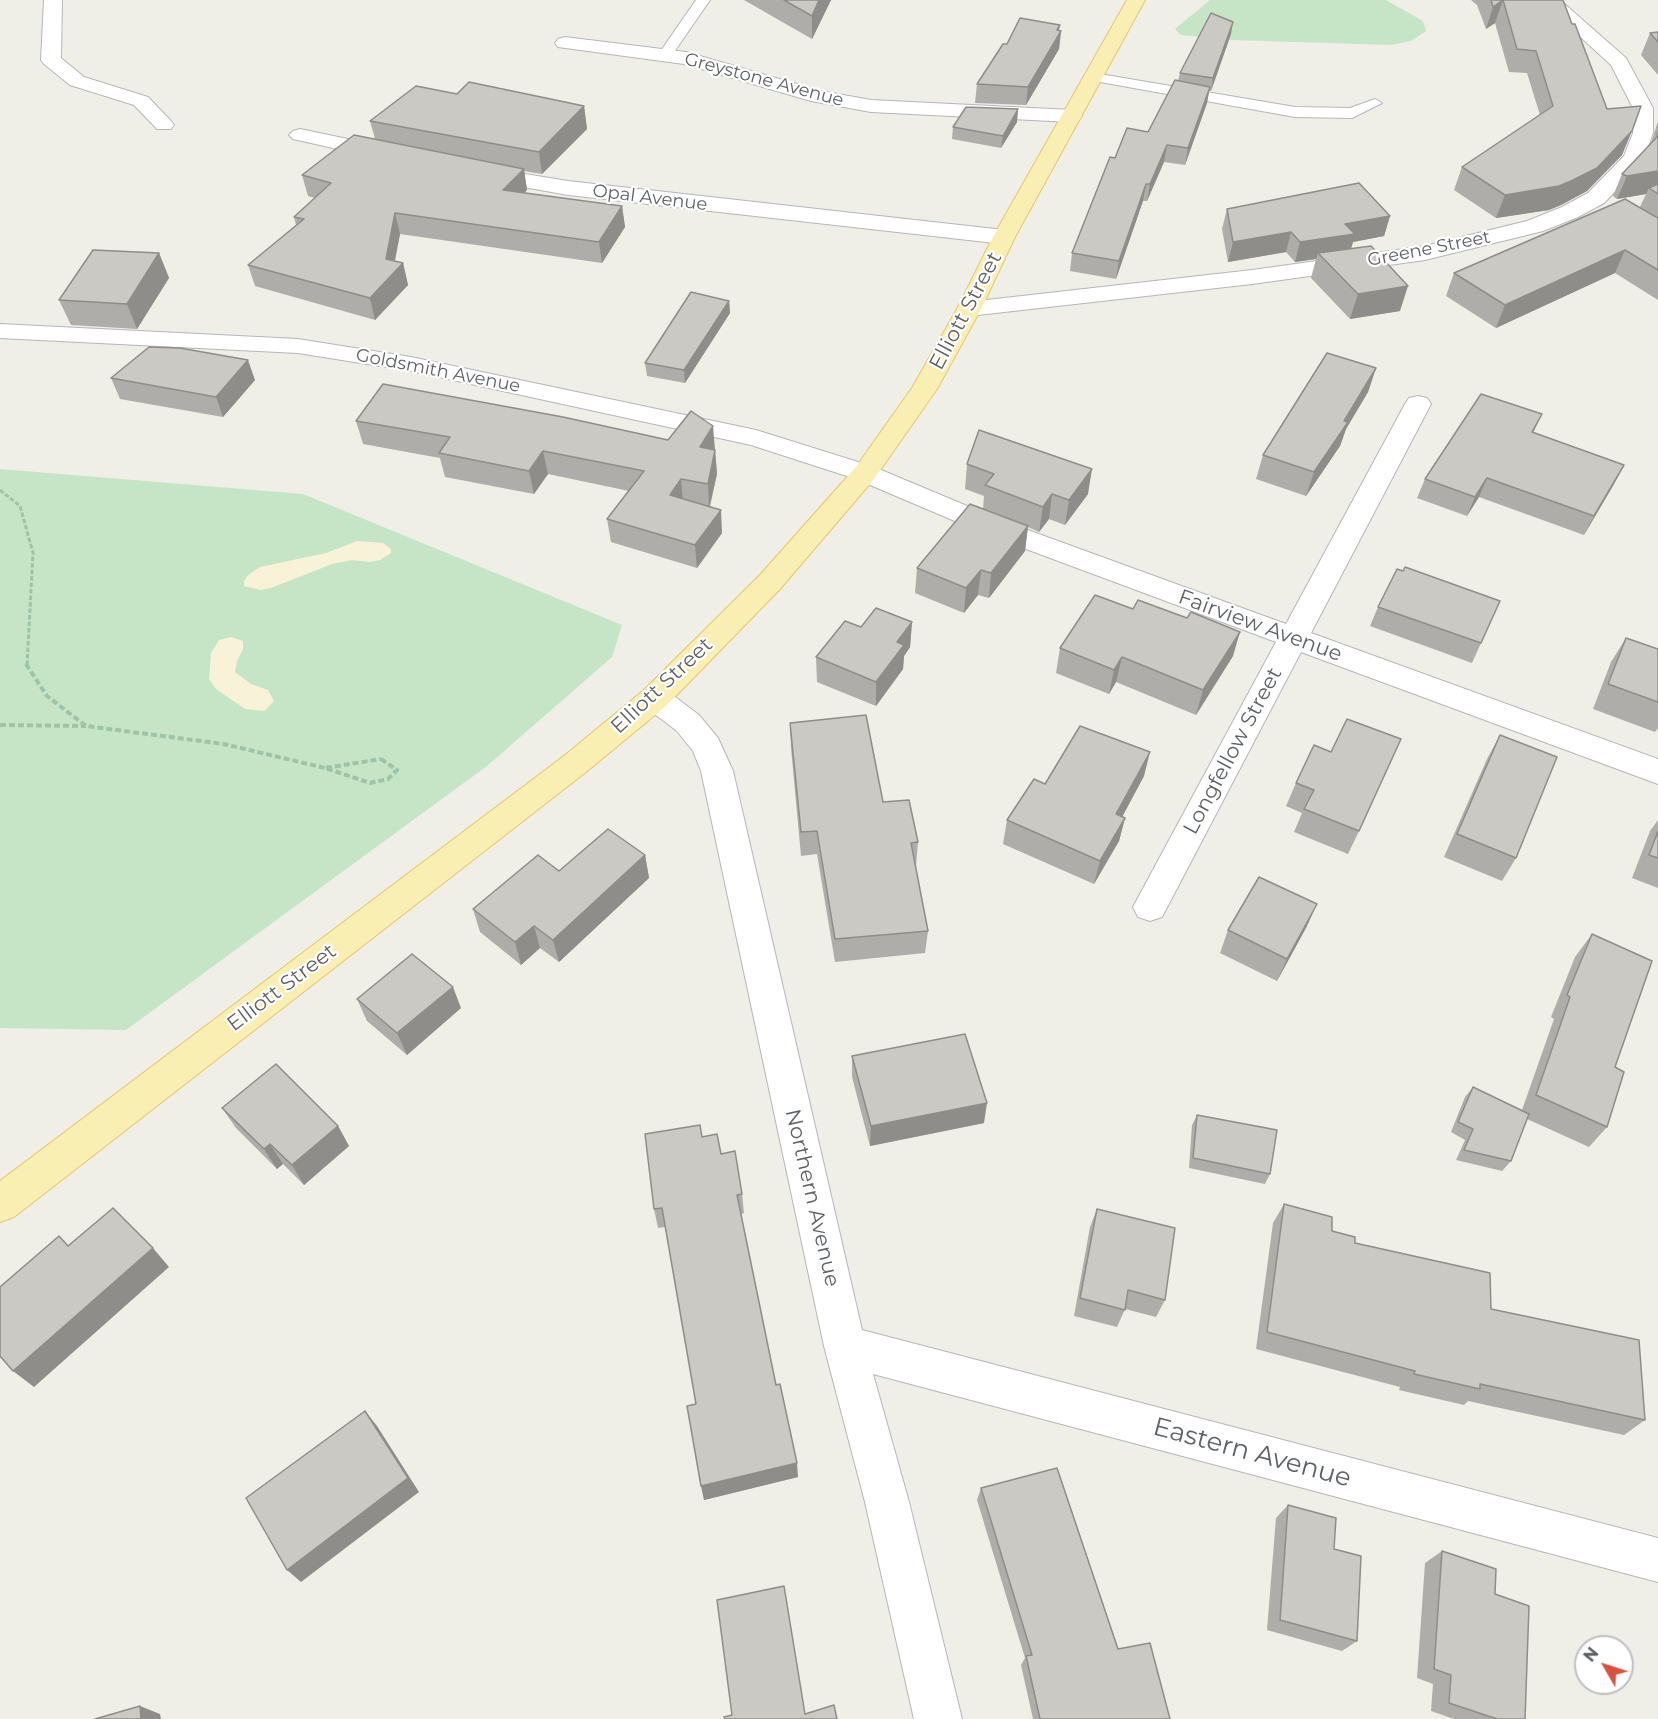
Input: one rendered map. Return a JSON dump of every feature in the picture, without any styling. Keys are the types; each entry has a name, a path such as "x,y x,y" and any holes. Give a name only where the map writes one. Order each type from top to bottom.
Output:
{"main road":[{"name":"Elliott Street","path":"0,1204 575,764 655,698 770,582 865,474 924,389 969,309 1004,237 1137,0"}],"street":[{"path":"53,0 51,60 77,81 141,101 164,125"},
{"name":"Greene Street","path":"969,309 1252,277 1425,253 1535,226 1604,203 1634,158 1643,134 1643,108 1648,97 1619,62 1549,0"},
{"name":"Greystone Avenue","path":"565,43 686,58 818,97 872,106 1072,116"},
{"path":"300,135 405,158"},
{"name":"Opal Avenue","path":"463,169 568,188 660,200 1004,237"},
{"name":"Goldsmith Avenue","path":"0,331 298,346 411,364 756,438 865,474"},
{"name":"Longfellow Street","path":"1150,908 1418,404"},
{"name":"Fairview Avenue","path":"865,474 993,527 1658,772"},
{"name":"Northern Avenue","path":"655,698 688,723 707,746 717,771 845,1346 887,1502 938,1719"},
{"name":"Eastern Avenue","path":"845,1346 1658,1560"}],"lane":[{"path":"665,56 703,0"},
{"path":"1094,77 1295,112 1352,113 1375,103"}],"path":[{"path":"0,490 20,506 33,553 25,663 47,696 86,726"},
{"path":"0,725 86,726 224,744 325,768 370,783 388,779 397,770 381,759 325,768"}],"green space":[{"path":"1210,0 1386,0 1423,21 1426,31 1411,41 1391,45 1232,40 1181,35 1175,29"},
{"path":"0,469 303,494 622,625 612,657 487,766 126,1030 0,1028"}],"sand":[{"path":"357,541 383,543 391,549 391,553 380,560 370,562 352,560 332,564 271,588 261,590 244,586 248,575 260,567 326,553"},
{"path":"231,637 243,641 243,649 235,672 251,684 268,690 274,701 264,711 245,709 216,689 209,679 211,653 219,640"}],"building":[{"path":"784,0 819,0 812,16"},
{"path":"1491,0 1503,0 1493,7"},
{"path":"1503,0 1563,0 1572,24 1575,24 1607,109 1641,106 1632,131 1597,168 1559,186 1505,195 1462,167 1553,106 1536,51 1517,49"},
{"path":"1211,13 1233,22 1213,78 1180,73"},
{"path":"1020,18 1060,25 1057,30 1061,31 1028,87 977,84 1003,44 1007,44"},
{"path":"1658,32 1658,42 1650,33"},
{"path":"1175,80 1210,87 1188,148 1167,145 1150,184 1146,184 1119,261 1072,253 1110,157 1115,158 1127,128 1148,132"},
{"path":"469,82 584,106 539,152 370,121 416,86 457,94"},
{"path":"966,107 1018,109 1003,136 953,127"},
{"path":"1658,132 1658,171 1627,176 1622,174 1657,137"},
{"path":"354,135 524,169 503,190 622,206 599,242 395,213 386,259 403,263 370,298 248,265 304,219 294,217 331,183 302,175"},
{"path":"1359,183 1390,216 1345,224 1355,234 1300,242 1291,232 1233,242 1227,209"},
{"path":"1658,184 1658,194 1649,188"},
{"path":"1625,199 1658,218 1658,270 1625,250 1505,305 1454,273"},
{"path":"1371,246 1408,286 1358,294 1318,253"},
{"path":"93,250 159,253 127,304 59,300"},
{"path":"691,292 729,301 684,370 645,363"},
{"path":"149,347 180,348 248,360 216,397 111,378"},
{"path":"1327,353 1376,368 1344,421 1348,422 1314,472 1263,455"},
{"path":"383,384 563,417 668,440 691,411 713,426 700,447 715,450 708,484 681,479 670,495 721,510 695,545 607,519 644,471 543,451 529,471 439,453 450,437 356,421"},
{"path":"1481,394 1542,414 1532,432 1624,465 1594,516 1487,478 1475,497 1425,479"},
{"path":"979,430 1092,469 1069,500 1052,494 1043,507 985,485 994,474 967,464"},
{"path":"970,504 1028,526 991,573 981,570 966,588 917,568"},
{"path":"1405,567 1500,601 1481,643 1378,607 1397,569 1403,571"},
{"path":"1095,595 1133,609 1138,600 1187,618 1191,612 1240,632 1203,690 1122,657 1114,670 1060,648"},
{"path":"876,608 912,622 897,642 904,645 876,682 816,657 845,621 861,627"},
{"path":"1626,638 1658,649 1658,702 1608,684"},
{"path":"866,715 883,802 909,800 918,842 911,843 928,931 835,939 817,831 801,832 790,723"},
{"path":"1347,719 1401,739 1359,831 1304,809 1314,790 1296,783 1314,745 1331,752"},
{"path":"1080,726 1150,752 1116,814 1125,818 1100,861 1007,820 1034,779 1045,784"},
{"path":"1500,735 1557,757 1516,858 1457,834"},
{"path":"608,829 645,855 553,940 534,926 515,942 473,909 538,855 559,871"},
{"path":"1658,831 1658,858 1649,855"},
{"path":"1259,877 1317,904 1287,959 1228,930"},
{"path":"1592,934 1652,961 1615,1067 1624,1072 1607,1127 1536,1095 1570,997 1567,995"},
{"path":"412,954 453,987 397,1033 357,999"},
{"path":"965,1034 987,1103 871,1126 852,1056"},
{"path":"276,1064 338,1126 292,1165 270,1144 264,1149 222,1108"},
{"path":"1473,1087 1529,1114 1511,1161 1464,1150 1473,1129 1458,1122"},
{"path":"1197,1115 1277,1130 1270,1174 1193,1158"},
{"path":"700,1125 702,1137 717,1134 721,1154 735,1151 742,1194 737,1195 776,1385 780,1384 797,1463 701,1486 687,1406 696,1404 662,1208 654,1209 645,1134"},
{"path":"1284,1204 1332,1217 1332,1231 1355,1237 1355,1243 1490,1273 1491,1309 1639,1340 1645,1420 1480,1384 1480,1389 1414,1374 1415,1371 1267,1332"},
{"path":"113,1208 153,1248 13,1371 0,1356 0,1287 59,1236 68,1246"},
{"path":"1097,1209 1175,1228 1165,1300 1128,1290 1125,1310 1080,1298"},
{"path":"365,1411 408,1478 287,1570 246,1498"},
{"path":"1057,1468 1118,1649 1150,1643 1170,1719 1040,1719 1026,1656 1032,1655 981,1488"},
{"path":"1288,1505 1336,1518 1334,1549 1361,1556 1357,1641 1280,1620"},
{"path":"1442,1551 1496,1569 1495,1594 1529,1606 1525,1719 1497,1719 1449,1703 1451,1675 1434,1669"},
{"path":"784,1586 805,1714 834,1705 837,1719 725,1719 724,1717 732,1715 717,1600"},
{"path":"140,1706 141,1719 95,1719"}]}
